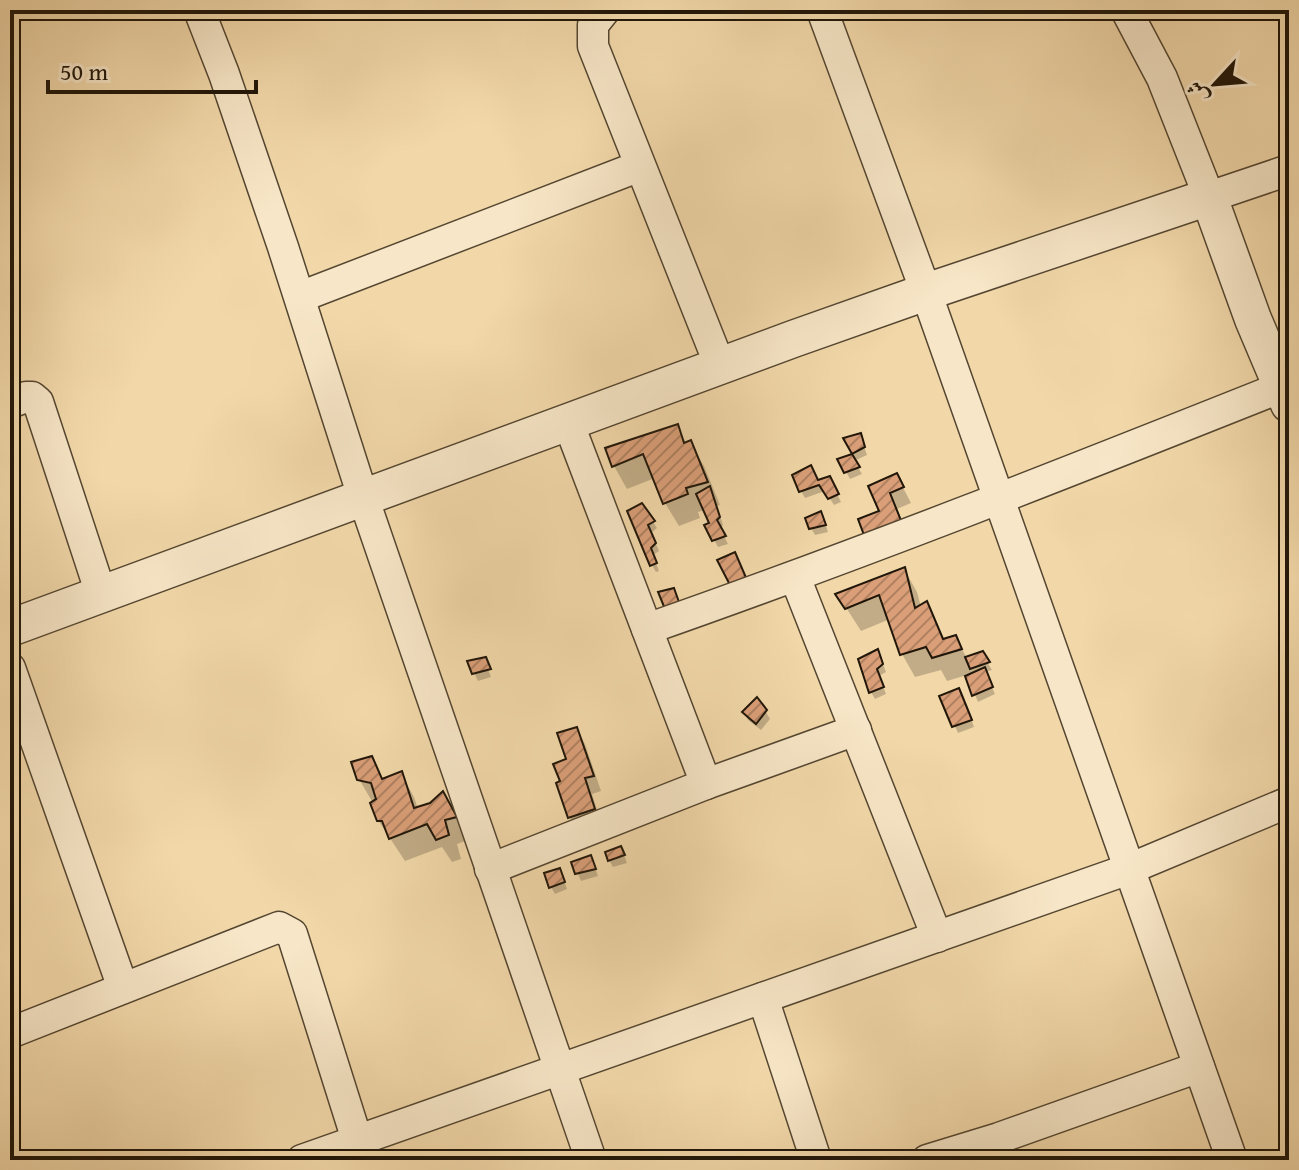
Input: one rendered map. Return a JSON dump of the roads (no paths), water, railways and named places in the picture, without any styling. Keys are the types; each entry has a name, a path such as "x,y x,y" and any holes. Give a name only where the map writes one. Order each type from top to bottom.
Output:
{"street":[{"path":"199,10 224,74 300,297 363,497 591,1160"},
{"path":"605,10 593,25 593,46 720,366"},
{"path":"822,10 926,292 1232,1160"},
{"path":"647,629 1285,396 1162,78 1126,10"},
{"path":"300,297 640,166"},
{"path":"10,628 926,292 1289,170"},
{"path":"10,403 26,397 38,402 101,594"},
{"path":"568,422 706,784"},
{"path":"795,577 937,937"},
{"path":"10,668 123,988"},
{"path":"490,869 706,784 856,730"},
{"path":"302,1160 1129,869 1289,802"},
{"path":"10,1033 279,927 292,934 357,1140"},
{"path":"763,998 816,1160"},
{"path":"927,1160 1002,1149 1199,1067"}]}
